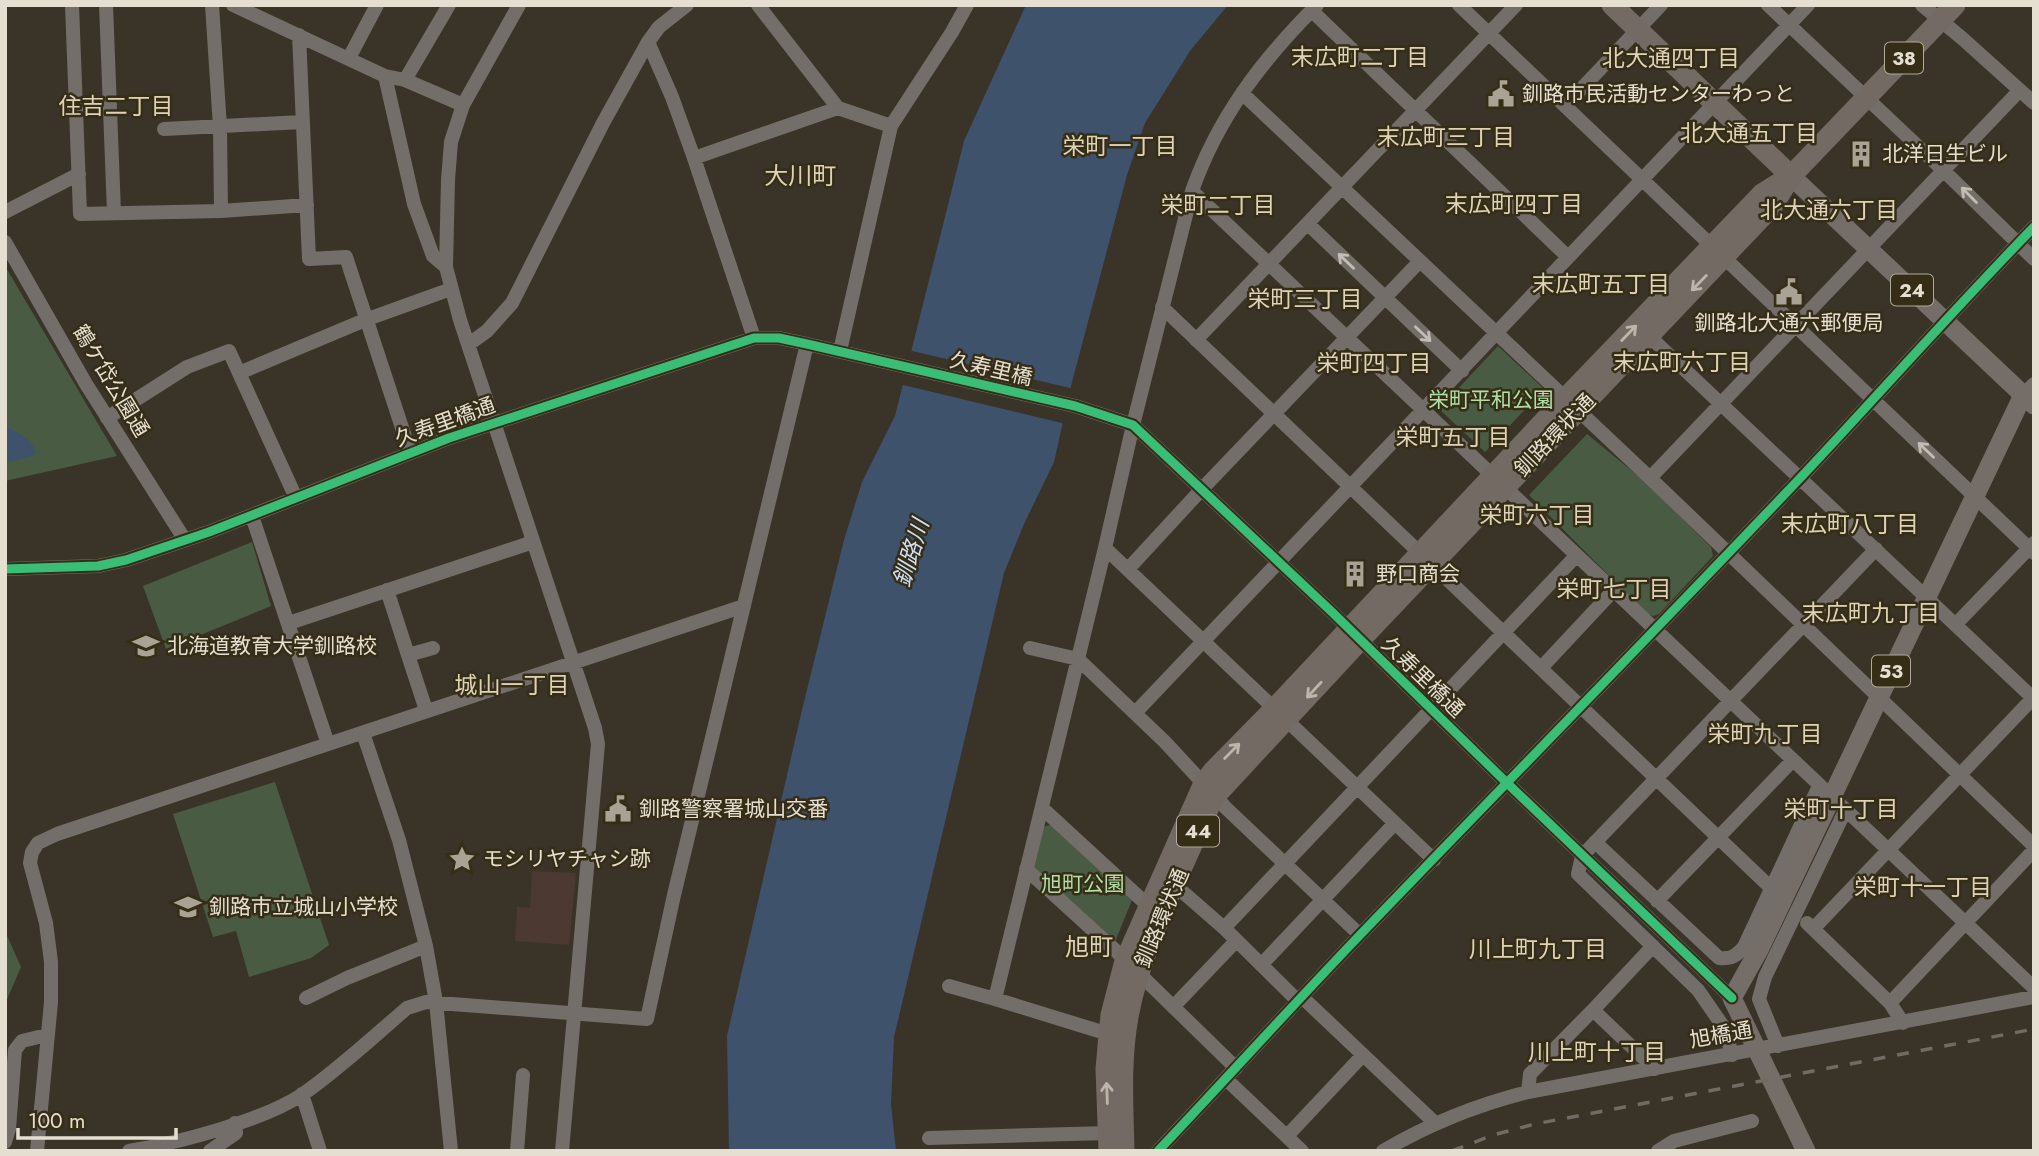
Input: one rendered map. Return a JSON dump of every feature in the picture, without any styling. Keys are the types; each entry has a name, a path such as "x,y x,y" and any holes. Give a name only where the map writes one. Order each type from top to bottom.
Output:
{"highway":[{"path":"1612,5 1791,176"},
{"name":"38","path":"1791,176 1948,13"},
{"name":"釧路環状通","path":"1571,405 1649,335 1762,194 1791,176"},
{"name":"釧路環状通","path":"1108,1142 1106,1069 1117,1036 1132,967 1210,790 1718,252"},
{"name":"釧路環状通","path":"1117,1036 1123,1069 1124,1151"}],"main road":[{"name":"24","path":"1791,176 1945,322 2030,395"},
{"name":"53","path":"1732,998 1760,948 1975,497 2030,395"},
{"path":"1732,998 1807,1151"}],"street":[{"path":"72,5 80,214 220,211 307,205"},
{"path":"106,5 114,214"},
{"path":"212,5 220,127 220,211"},
{"path":"233,5 385,75 405,80 463,105"},
{"path":"349,58 377,5"},
{"path":"405,80 449,5"},
{"path":"519,5 463,105 451,142 447,180 446,267 598,744 562,1151"},
{"path":"469,344 488,331 512,303 603,123 648,42 660,27 687,5"},
{"path":"758,5 838,108 891,126"},
{"path":"840,351 891,126 967,5"},
{"path":"1459,5 1975,497 2032,548 1956,624"},
{"path":"1196,340 1516,5"},
{"path":"1565,106 1661,5"},
{"path":"1768,5 2034,259"},
{"path":"1135,713 1808,5"},
{"path":"1922,5 1948,13 2034,103"},
{"path":"995,999 1192,191 1201,164 1223,120 1268,59 1314,8 1416,111 1568,257"},
{"path":"299,35 309,259 346,257 410,452"},
{"path":"648,42 694,158 754,338"},
{"path":"385,75 414,204 433,256 446,267"},
{"path":"1650,478 2020,90"},
{"path":"1242,93 1650,478 2034,848 1890,1003"},
{"path":"694,158 838,108"},
{"path":"164,129 302,122"},
{"path":"5,212 79,174"},
{"path":"1192,191 2034,988"},
{"path":"1308,224 1462,371"},
{"path":"1158,1151 1360,935 1583,707 2034,227"},
{"name":"鶴ケ岱公園通","path":"5,242 107,418 185,540"},
{"path":"1129,568 1200,490 1420,261"},
{"path":"239,373 365,320 451,289"},
{"path":"1162,307 1770,887"},
{"path":"1649,335 2033,698 1814,928"},
{"name":"久寿里橋通","path":"5,569 98,566 126,560 252,516 410,452 494,422 754,338 779,338 899,366"},
{"path":"128,1151 235,1123 276,1109 302,1094 407,1008 436,1002 647,1019 674,895 807,344"},
{"path":"107,418 187,367 229,351 296,498"},
{"name":"久寿里橋","path":"899,366 1075,406"},
{"name":"久寿里橋通","path":"1075,406 1133,425 1732,998"},
{"path":"252,516 328,744"},
{"path":"289,622 533,542"},
{"path":"1105,548 1434,860"},
{"path":"1732,1055 1725,1029 1698,990 1578,874 1582,856 1877,549"},
{"path":"1224,928 1576,556"},
{"path":"387,590 426,710"},
{"path":"1541,668 1613,591"},
{"path":"37,1151 51,1002 51,962 46,923 30,863 32,852 38,843 57,834 426,710 744,606"},
{"path":"408,655 433,648"},
{"path":"1030,648 1078,659 1360,935"},
{"path":"363,733 399,840 426,946 436,1002 451,1151"},
{"path":"1657,901 1793,760"},
{"path":"1595,842 1719,958 1728,959 1736,956 1744,947 1770,887 1832,798"},
{"path":"1779,1046 1759,999 1765,977 1796,915 1832,798"},
{"path":"1042,808 1155,912"},
{"path":"1261,965 1395,823"},
{"path":"1027,869 1236,1068"},
{"path":"1169,880 1435,1123"},
{"path":"1796,915 1814,928 1890,1003 1903,1023"},
{"path":"1173,1007 1237,941"},
{"path":"306,998 426,946"},
{"path":"1528,1092 1530,1074 1653,946"},
{"path":"949,986 1117,1036"},
{"name":"旭橋通","path":"1383,1151 1435,1123 1496,1100 1528,1092 2034,997"},
{"path":"1593,1010 1655,1069"},
{"path":"5,1142 9,1129 15,1050 22,1041 47,1035"},
{"path":"1286,1136 1363,1055"},
{"path":"517,1151 523,1075"},
{"path":"1226,1079 1302,1151"},
{"path":"302,1094 320,1151"},
{"path":"1658,1151 1674,1141 1752,1121"},
{"path":"210,1151 236,1133 235,1123"},
{"path":"929,1138 1108,1142"}],"shaded area":[{"path":"532,871 576,873 569,945 515,941 517,907 530,908"}],"green space":[{"path":"5,266 117,456 5,481"},
{"name":"栄町平和公園","path":"1498,346 1544,389 1485,452 1439,409"},
{"name":"栄町平和公園","path":"1587,434 1643,480 1711,547 1713,556 1659,614 1647,614 1529,495"},
{"path":"252,542 271,606 166,649 143,586"},
{"path":"275,782 329,945 311,958 249,977 236,931 213,937 173,814"},
{"name":"旭町公園","path":"1051,825 1132,900 1115,942 1033,868 1042,827"},
{"path":"5,931 21,967 5,1004"}],"water":[{"name":"釧路川","path":"1026,5 1228,5 1190,51 1145,123 1127,175 1072,382 1054,462 1004,573 894,1037 891,1104 896,1151 729,1151 727,1036 844,540 862,482 895,416 964,141"},
{"path":"5,426 30,443 36,452 33,456 5,463"}],"pier":[{"path":"908,350 1074,389 1066,424 899,384"}],"railway":[{"path":"1452,1151 1493,1135 1535,1124 2034,1029"}],"cycle path":[{"path":"1158,1151 1359,936 1803,475 2034,227"},
{"path":"5,569 98,566 126,560 209,532 449,438 754,338 779,338 1075,406 1133,425 1332,612 1732,998"}],"place":[{"name":"釧路市民活動センターわっと","path":"1501,94"},
{"name":"北洋日生ビル","path":"1861,154"},
{"name":"釧路北大通六郵便局","path":"1789,292"},
{"name":"野口商会","path":"1355,574"},
{"name":"北海道教育大学釧路校","path":"146,646"},
{"name":"釧路警察署城山交番","path":"618,809"},
{"name":"モシリヤチャシ跡","path":"462,859"},
{"name":"釧路市立城山小学校","path":"188,907"}],"district":[{"name":"末広町二丁目","path":"1360,57"},
{"name":"北大通四丁目","path":"1671,58"},
{"name":"住吉二丁目","path":"116,106"},
{"name":"北大通五丁目","path":"1749,133"},
{"name":"末広町三丁目","path":"1446,137"},
{"name":"栄町一丁目","path":"1120,146"},
{"name":"大川町","path":"800,175"},
{"name":"末広町四丁目","path":"1514,204"},
{"name":"栄町二丁目","path":"1218,205"},
{"name":"北大通六丁目","path":"1829,210"},
{"name":"末広町五丁目","path":"1601,284"},
{"name":"栄町三丁目","path":"1305,299"},
{"name":"末広町六丁目","path":"1682,362"},
{"name":"栄町四丁目","path":"1374,363"},
{"name":"栄町五丁目","path":"1453,437"},
{"name":"栄町六丁目","path":"1537,515"},
{"name":"末広町八丁目","path":"1850,524"},
{"name":"栄町七丁目","path":"1614,589"},
{"name":"末広町九丁目","path":"1871,613"},
{"name":"城山一丁目","path":"512,685"},
{"name":"栄町九丁目","path":"1765,734"},
{"name":"栄町十丁目","path":"1841,809"},
{"name":"栄町十一丁目","path":"1923,887"},
{"name":"旭町","path":"1089,946"},
{"name":"川上町九丁目","path":"1538,949"},
{"name":"川上町十丁目","path":"1597,1052"}]}
